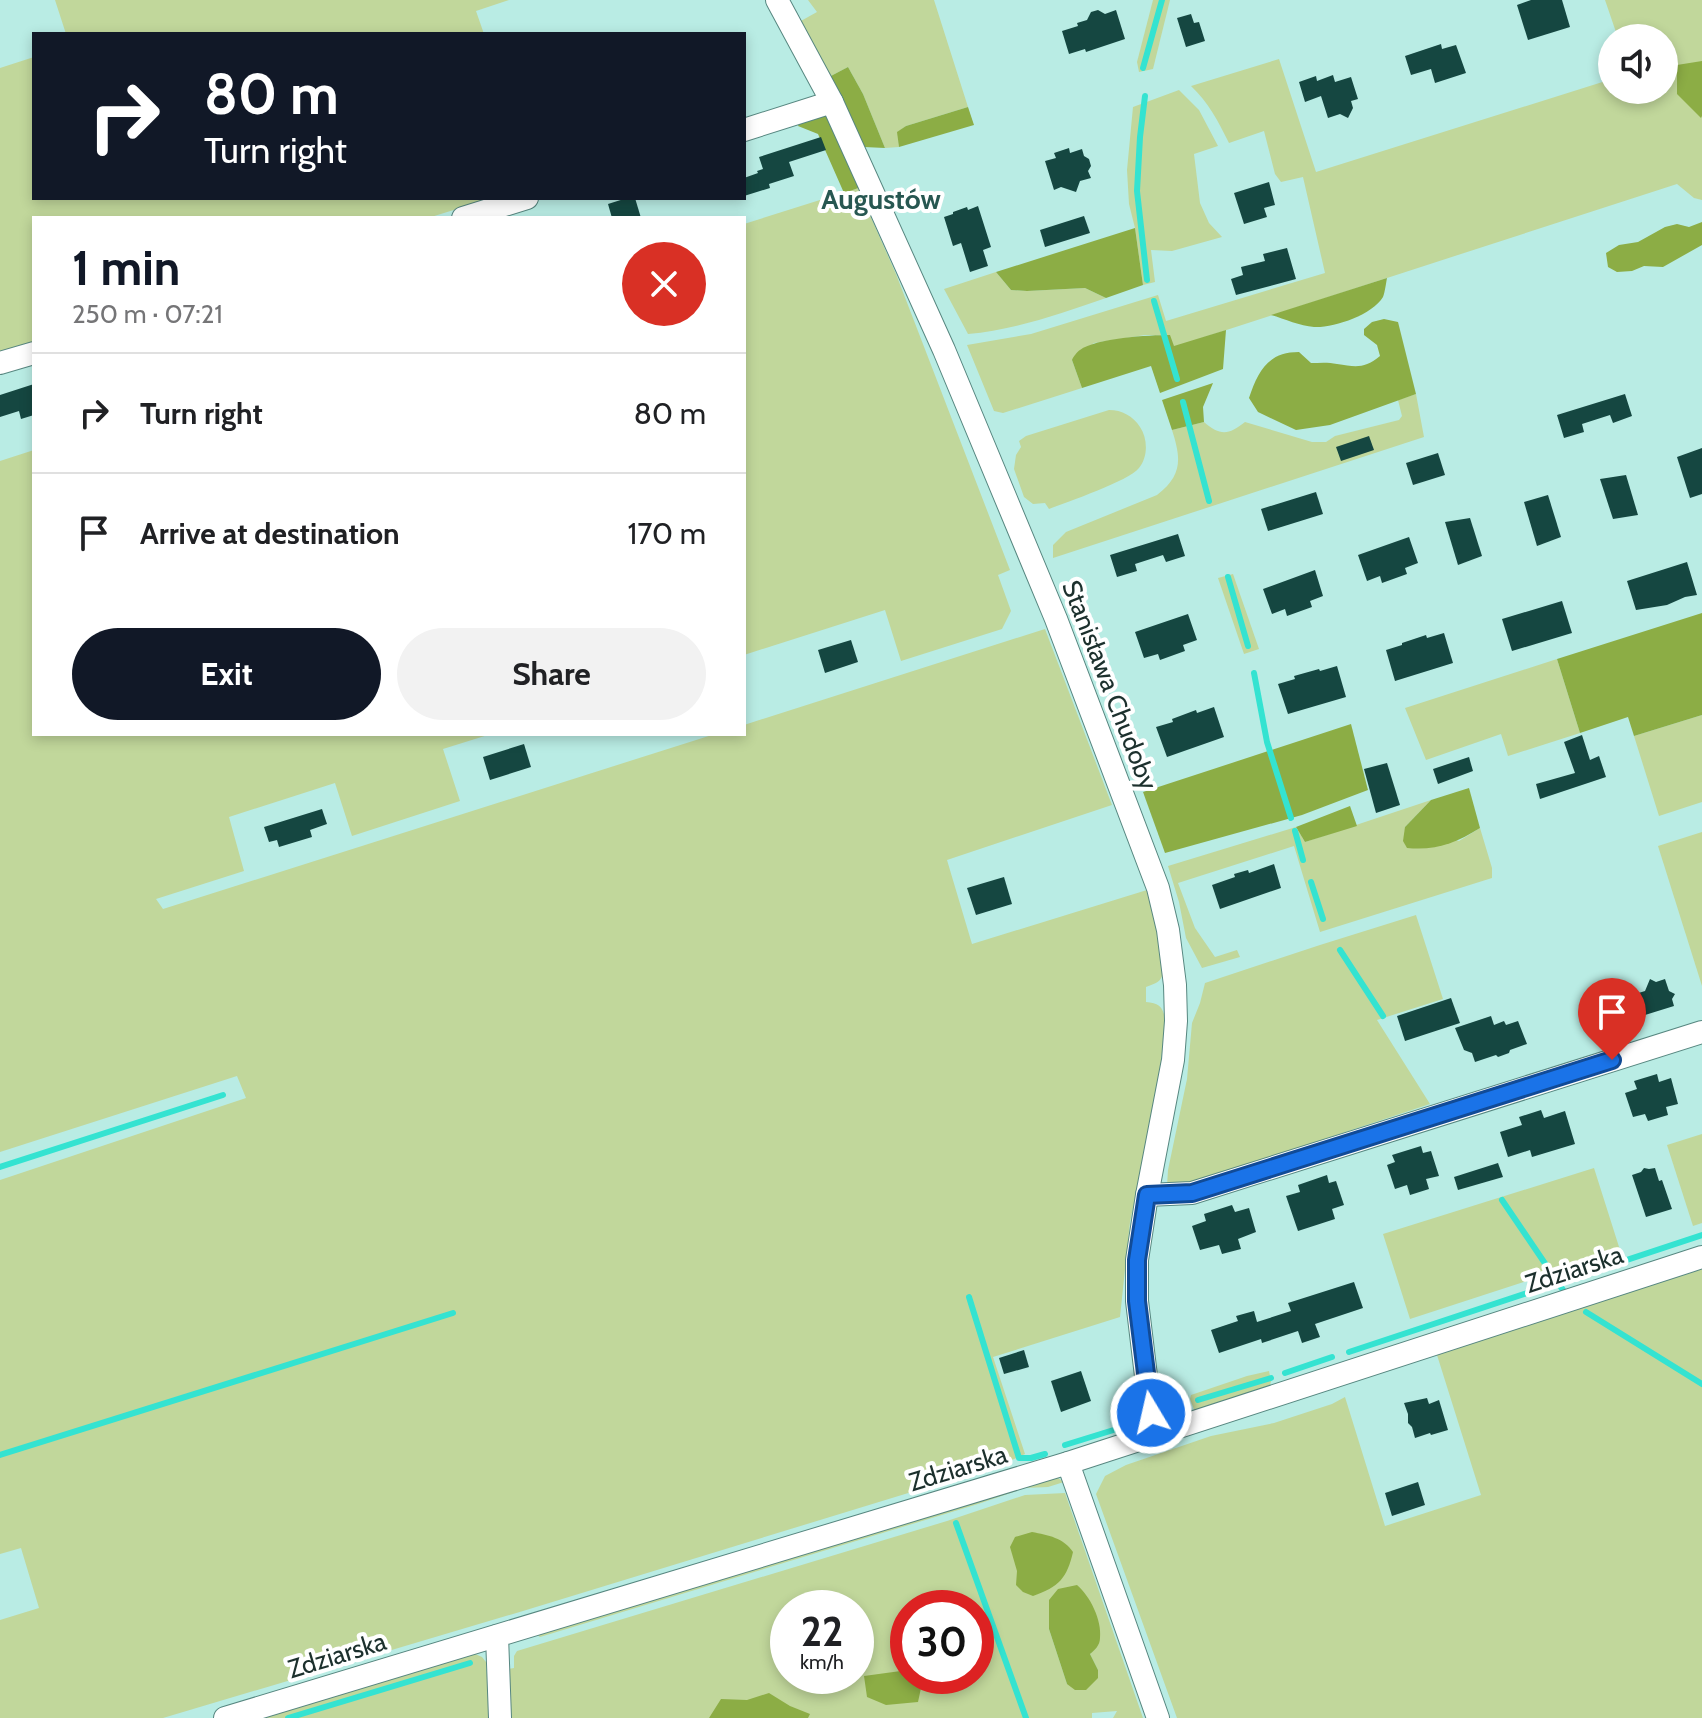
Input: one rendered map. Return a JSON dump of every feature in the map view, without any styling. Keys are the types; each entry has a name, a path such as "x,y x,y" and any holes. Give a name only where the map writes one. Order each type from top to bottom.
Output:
{"street":[{"name":"Stanisława Chudoby","path":"777,0 832,102 917,286 1056,619 1158,888 1168,930 1176,1021 1173,1060 1137,1260 1137,1301 1149,1401 1157,1435"},
{"path":"746,129 832,102"},
{"path":"469,216 521,200"},
{"path":"0,363 32,354"},
{"path":"1147,1195 1192,1193 1702,1032"},
{"name":"Zdziarska","path":"225,1718 1068,1463 1702,1257"},
{"path":"1068,1463 1158,1718"},
{"path":"497,1636 500,1718"}],"green space":[{"path":"55,0 509,0 476,11 483,32 65,32"},
{"path":"808,0 934,0 968,107 906,126 898,132 899,147 885,148 863,94 848,67 829,77 799,22 817,12"},
{"path":"1153,0 1170,0 1153,69 1139,72 1137,62"},
{"path":"1605,0 1702,0 1702,200 1694,198 1677,184 1174,347 1169,335 1145,335 1094,343 1072,360 1082,388 1003,413 994,411 967,345 1031,334 1158,295 1166,321 1325,273 1303,177 1281,182 1275,174 1264,131 1229,143 1208,106 1191,86 1279,59 1316,172 1598,83 1598,104 1678,104 1678,24 1613,24"},
{"path":"32,58 32,200 486,200 434,216 32,216 32,343 0,352 0,68"},
{"path":"1702,61 1701,118 1678,95 1678,65"},
{"path":"848,67 863,94 885,148 864,147 829,77"},
{"path":"1179,90 1199,110 1218,146 1194,154 1200,203 1209,223 1222,237 1172,251 1151,250 1155,282 1143,285 1129,204 1127,170 1133,107"},
{"path":"968,107 974,125 899,147 897,132 906,126"},
{"path":"821,113 833,119 867,185 844,193 818,134 798,126 801,119"},
{"path":"858,188 896,274 1010,570 998,575 1011,611 1002,629 901,661 885,610 746,654 746,223"},
{"path":"1702,222 1702,245 1663,267 1644,266 1617,272 1608,267 1606,253 1619,245 1638,242 1665,227 1677,224 1689,227"},
{"path":"1135,228 1143,285 1106,298 1085,288 1011,290 996,272"},
{"path":"996,272 1011,290 1085,288 1106,298 1021,325 968,334 944,289"},
{"path":"1387,278 1383,297 1378,303 1362,315 1342,323 1314,327 1271,315"},
{"path":"1384,319 1398,322 1416,394 1330,425 1296,430 1258,412 1249,398 1256,379 1272,359 1299,352 1311,363 1364,365 1380,356 1377,345 1364,335 1364,329 1372,322"},
{"path":"1226,330 1223,369 1160,393 1151,366 1082,388 1072,360 1088,346 1110,340 1170,335 1174,346"},
{"path":"1213,383 1203,407 1204,422 1172,430 1162,400"},
{"path":"1416,394 1424,437 1053,558 1053,545 1066,532 1157,495 1165,488 1178,466 1172,430 1204,422 1224,432 1245,422 1312,442 1326,442 1335,436 1399,420 1402,416 1398,400"},
{"path":"1109,410 1131,417 1143,432 1145,453 1139,468 1111,485 1049,509 1045,503 1033,504 1024,497 1014,469 1021,447 1019,441 1026,436"},
{"path":"32,451 32,736 485,736 443,749 460,801 352,836 335,783 229,817 244,871 156,899 163,909 709,736 746,736 746,724 1045,629 1112,805 947,860 972,944 1147,890 1163,969 1160,980 1146,987 1146,1002 1159,1006 1165,1019 1159,1085 1130,1222 1120,1317 993,1357 1025,1454 1003,1464 163,1718 0,1718 0,1620 39,1608 21,1548 0,1554 0,1180 246,1098 237,1076 0,1152 0,461"},
{"path":"1233,574 1259,649 1244,654 1218,578"},
{"path":"1702,613 1702,715 1634,736 1628,717 1580,733 1557,659"},
{"path":"1557,659 1580,733 1508,756 1501,734 1426,760 1405,708"},
{"path":"1702,715 1702,802 1659,816 1634,736"},
{"path":"1351,724 1368,790 1302,815 1165,853 1143,792"},
{"path":"1469,788 1480,828 1445,845 1407,848 1403,841 1405,827 1431,800"},
{"path":"1431,800 1405,827 1459,841 1480,828 1492,878 1320,932 1294,846 1178,883 1195,928 1215,957 1237,950 1240,957 1202,968 1186,938 1168,866 1296,827 1305,842"},
{"path":"1350,806 1357,826 1305,842 1296,827"},
{"path":"1702,832 1702,986 1658,846"},
{"path":"1416,915 1443,999 1377,1020 1430,1104 1182,1186 1167,1186 1187,1079 1192,1023 1205,983"},
{"path":"1702,1134 1702,1223 1693,1226 1667,1145"},
{"path":"1594,1168 1620,1250 1547,1277 1410,1319 1383,1234"},
{"path":"1702,1269 1702,1718 1177,1718 1096,1494 1105,1476 1126,1465 1211,1436 1274,1423 1345,1397 1385,1526 1481,1495 1437,1355"},
{"path":"1269,1371 1269,1389 1195,1412 1191,1395"},
{"path":"1050,1477 1064,1482 1048,1487 1025,1488 540,1637 536,1634"},
{"path":"1065,1493 1143,1718 1113,1718 1117,1711 1092,1713 1092,1718 510,1718 508,1669 514,1668 517,1651 1025,1495","holes":["1049,1600 1093,1608 1099,1627 1098,1644 1090,1654 1098,1670 1067,1684 1049,1629"]},
{"path":"1032,1532 1060,1540 1073,1552 1068,1569 1060,1580 1033,1596 1016,1585 1017,1571 1010,1547 1015,1537"},
{"path":"1077,1585 1094,1609 1100,1631 1099,1643 1090,1654 1098,1670 1098,1678 1086,1690 1075,1690 1067,1684 1049,1629 1049,1600 1058,1589"},
{"path":"473,1653 486,1662 490,1718 255,1718"},
{"path":"890,1672 890,1694 920,1694 918,1702 886,1705 867,1697 867,1694 874,1694 874,1675"},
{"path":"769,1693 810,1714 808,1718 709,1718 721,1699 747,1700"}],"building":[{"path":"1531,0 1562,0 1570,27 1528,40 1517,5"},
{"path":"1098,10 1105,14 1116,10 1125,39 1086,52 1085,49 1069,54 1062,31 1078,26 1077,23 1087,20 1091,12"},
{"path":"1191,14 1194,23 1199,22 1205,41 1186,47 1177,18"},
{"path":"1441,44 1442,49 1456,45 1466,73 1435,83 1431,69 1411,75 1405,56"},
{"path":"1333,75 1335,82 1351,77 1358,99 1351,101 1353,108 1348,118 1340,114 1328,118 1321,96 1305,102 1299,82 1316,76 1317,81"},
{"path":"821,137 826,150 789,162 794,176 746,195 746,177 763,169 759,157"},
{"path":"1069,148 1070,153 1082,149 1089,159 1091,178 1080,181 1076,192 1061,187 1054,190 1045,161 1056,158 1054,153"},
{"path":"1269,182 1275,205 1264,208 1267,217 1244,224 1234,193"},
{"path":"636,200 640,216 611,216 608,204"},
{"path":"978,206 991,247 983,250 988,266 970,272 961,243 953,246 944,217 967,207 968,210"},
{"path":"1084,216 1090,233 1045,247 1040,230"},
{"path":"1287,248 1296,279 1236,295 1231,279 1243,275 1241,267 1265,261 1263,254"},
{"path":"32,385 32,416 21,419 19,411 0,417 0,395"},
{"path":"1625,394 1632,416 1613,423 1610,415 1582,424 1584,432 1564,438 1557,415"},
{"path":"1369,436 1374,450 1341,461 1336,447"},
{"path":"1702,448 1702,494 1690,498 1677,457"},
{"path":"1438,453 1445,475 1413,485 1406,463"},
{"path":"1626,475 1638,515 1613,519 1600,479"},
{"path":"1316,492 1323,514 1268,531 1261,509"},
{"path":"1548,495 1561,537 1537,546 1524,502"},
{"path":"1470,518 1482,556 1458,565 1445,522"},
{"path":"1178,534 1185,556 1166,562 1163,555 1135,564 1137,571 1117,577 1110,555"},
{"path":"1409,537 1418,563 1405,568 1407,574 1382,583 1380,576 1367,581 1358,555"},
{"path":"1687,562 1697,595 1667,605 1636,610 1627,581"},
{"path":"1315,570 1323,596 1310,601 1312,607 1287,616 1285,609 1272,614 1263,589"},
{"path":"1562,601 1572,633 1512,651 1502,619"},
{"path":"1188,614 1197,640 1183,645 1185,651 1160,660 1158,654 1144,658 1135,632"},
{"path":"1444,633 1453,663 1395,681 1386,650 1426,635 1427,638"},
{"path":"851,640 858,662 825,673 818,650"},
{"path":"1337,666 1346,697 1288,714 1278,684 1295,679 1294,676"},
{"path":"1214,707 1224,737 1167,757 1156,727 1196,710 1197,713"},
{"path":"1582,735 1590,760 1599,756 1606,777 1540,799 1536,784 1575,773 1564,742"},
{"path":"524,744 531,767 490,780 483,757"},
{"path":"1469,757 1473,771 1438,784 1433,769"},
{"path":"1387,763 1400,805 1376,813 1364,769"},
{"path":"322,809 327,824 310,830 312,837 279,847 277,840 269,842 264,827"},
{"path":"1274,864 1281,888 1220,909 1212,885 1235,877 1234,874 1248,870 1249,873"},
{"path":"1004,877 1012,904 976,915 967,888"},
{"path":"1650,979 1656,982 1665,979 1669,991 1675,994 1672,999 1674,1006 1645,1015 1644,1010 1634,1013 1629,996 1645,991"},
{"path":"1451,998 1460,1023 1405,1041 1397,1016"},
{"path":"1491,1016 1494,1025 1518,1021 1527,1044 1498,1057 1475,1062 1472,1053 1464,1050 1455,1028"},
{"path":"1657,1074 1659,1082 1671,1078 1678,1104 1666,1107 1668,1115 1648,1121 1645,1114 1633,1117 1625,1093 1637,1089 1634,1081"},
{"path":"1541,1110 1544,1118 1565,1111 1575,1144 1532,1157 1530,1150 1508,1157 1500,1132 1522,1125 1519,1117"},
{"path":"1421,1146 1423,1153 1431,1151 1439,1176 1426,1179 1429,1189 1410,1195 1407,1185 1395,1189 1387,1165 1395,1162 1392,1155"},
{"path":"1498,1163 1503,1177 1458,1190 1454,1177"},
{"path":"1644,1168 1655,1168 1672,1209 1646,1217 1632,1175"},
{"path":"1327,1175 1329,1183 1336,1181 1344,1205 1332,1209 1335,1219 1298,1231 1286,1196 1300,1192 1298,1185"},
{"path":"1232,1205 1235,1212 1249,1208 1256,1232 1238,1239 1241,1249 1222,1254 1219,1245 1200,1250 1192,1226 1206,1221 1204,1214"},
{"path":"1354,1282 1363,1308 1315,1324 1320,1337 1302,1343 1298,1331 1219,1353 1211,1330 1238,1321 1236,1316 1254,1311 1257,1322 1291,1311 1288,1303"},
{"path":"1024,1350 1029,1367 1004,1374 999,1358"},
{"path":"1081,1371 1091,1401 1061,1412 1051,1381"},
{"path":"1427,1398 1429,1404 1439,1400 1448,1430 1415,1438 1404,1403"},
{"path":"1418,1482 1425,1505 1392,1516 1385,1493"}],"waterway":[{"path":"1143,68 1162,0"},
{"path":"1145,96 1137,191 1147,280"},
{"path":"1154,301 1177,379"},
{"path":"1183,402 1209,501"},
{"path":"1228,577 1248,646"},
{"path":"1254,673 1267,742 1291,818"},
{"path":"1295,831 1303,860"},
{"path":"1311,882 1323,919"},
{"path":"1340,950 1383,1016"},
{"path":"0,1167 223,1095"},
{"path":"1502,1200 1563,1290"},
{"path":"1349,1352 1702,1235"},
{"path":"969,1297 1019,1458 1045,1454"},
{"path":"1586,1312 1702,1384"},
{"path":"0,1455 453,1313"},
{"path":"1285,1373 1332,1357"},
{"path":"1198,1400 1271,1378"},
{"path":"1065,1445 1120,1428"},
{"path":"956,1523 1026,1718"},
{"path":"288,1718 470,1663"}],"district":[{"name":"Augustów","path":"881,199"}],"route":[{"path":"1151,1413 1137,1301 1137,1260 1147,1195 1192,1193 1612,1060"}]}
